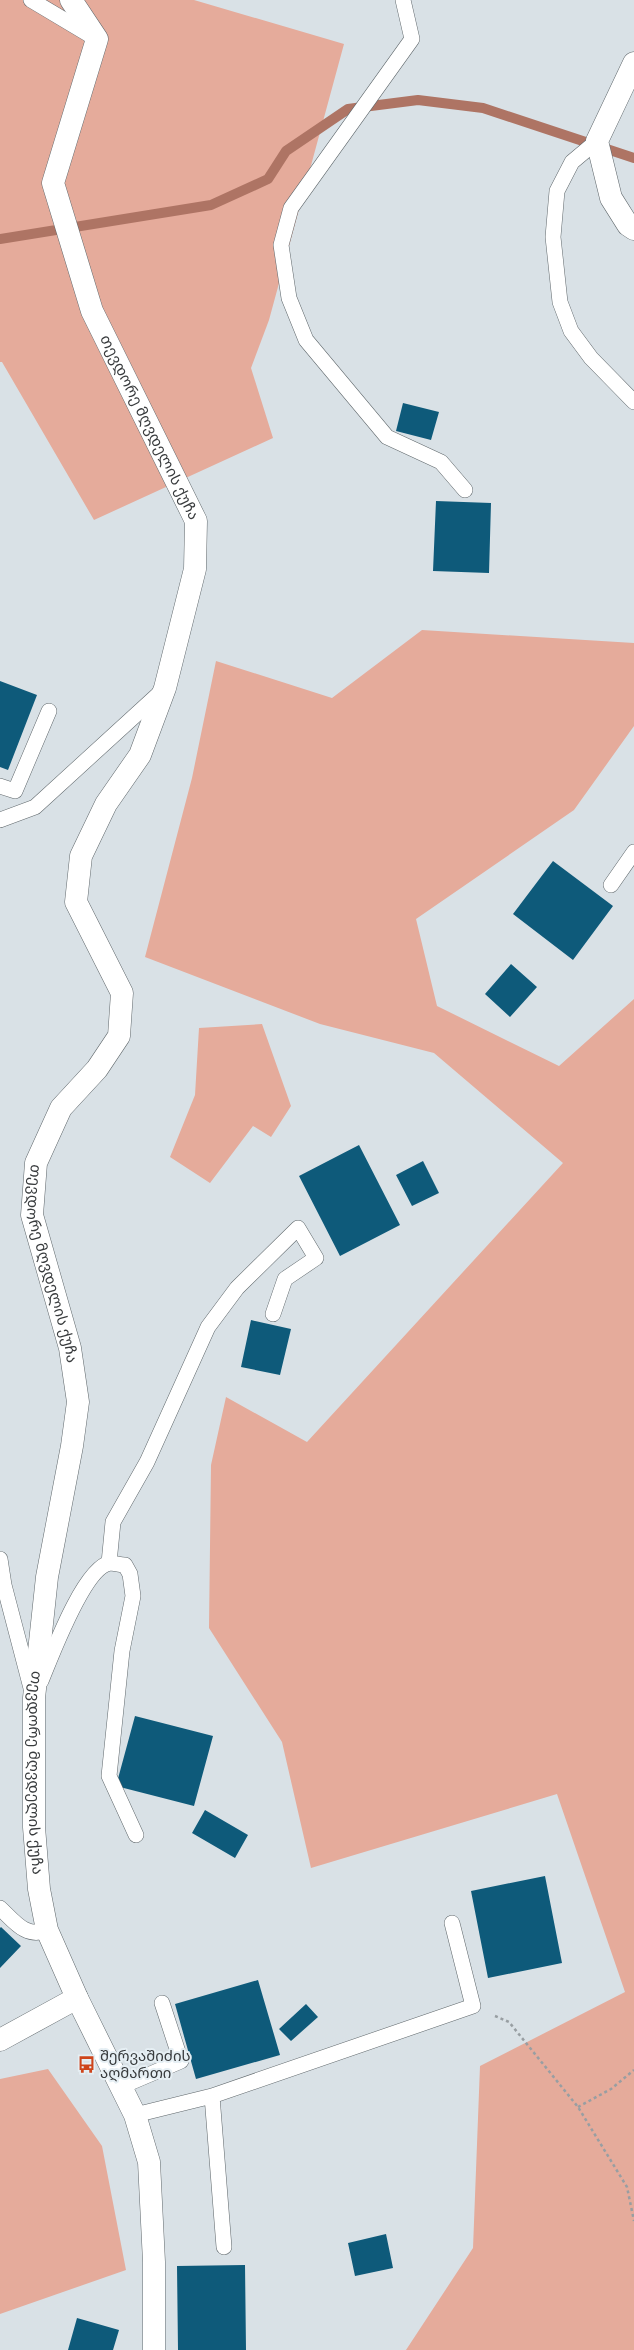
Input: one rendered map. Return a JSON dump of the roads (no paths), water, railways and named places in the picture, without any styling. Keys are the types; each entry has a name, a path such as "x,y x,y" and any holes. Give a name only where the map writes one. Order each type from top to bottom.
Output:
{"street":[{"path":"71,0 97,39"},
{"name":"თევდორე მღვდელის ქუჩა","path":"97,39 53,183 92,311 196,521 195,569 165,688 140,755 106,804 81,856 76,902 122,993 119,1036 97,1069 61,1108 36,1163 32,1215 70,1348 78,1402 72,1446 47,1577 34,1698 34,1827 39,1889 47,1930 77,1998 135,2115 149,2162 154,2262 154,2350"},
{"path":"634,64 597,142 611,198 628,225 634,229"},
{"path":"0,2040 77,1998"}],"lane":[{"path":"31,0 97,39"},
{"path":"403,0 412,39 290,208 281,245 289,298 306,340 387,437 441,462 465,490"},
{"path":"597,142 572,162 557,191 553,237 560,302 571,332 591,358 634,402"},
{"path":"0,820 35,807 165,688"},
{"path":"0,786 14,791 49,711"},
{"path":"612,885 634,852"},
{"path":"109,1563 113,1522 147,1462 208,1327 236,1288 298,1228 316,1258 285,1279 273,1314"},
{"path":"0,1559 4,1585 34,1698"},
{"path":"34,1698 72,1607 94,1573 109,1563 125,1565 130,1574 133,1596 122,1651 109,1776 136,1835"},
{"path":"0,1908 23,1930 38,1934 47,1930"},
{"path":"135,2115 212,2096 473,2006 452,1923"},
{"path":"120,2087 181,2061 162,2003"},
{"path":"212,2096 224,2247"}],"waterway":[{"path":"0,239 211,205 268,179 286,151 348,109 363,107 418,100 483,108 634,158"}],"place":[{"name":"შერვაშიძის აღმართი","path":"87,2065"}]}
